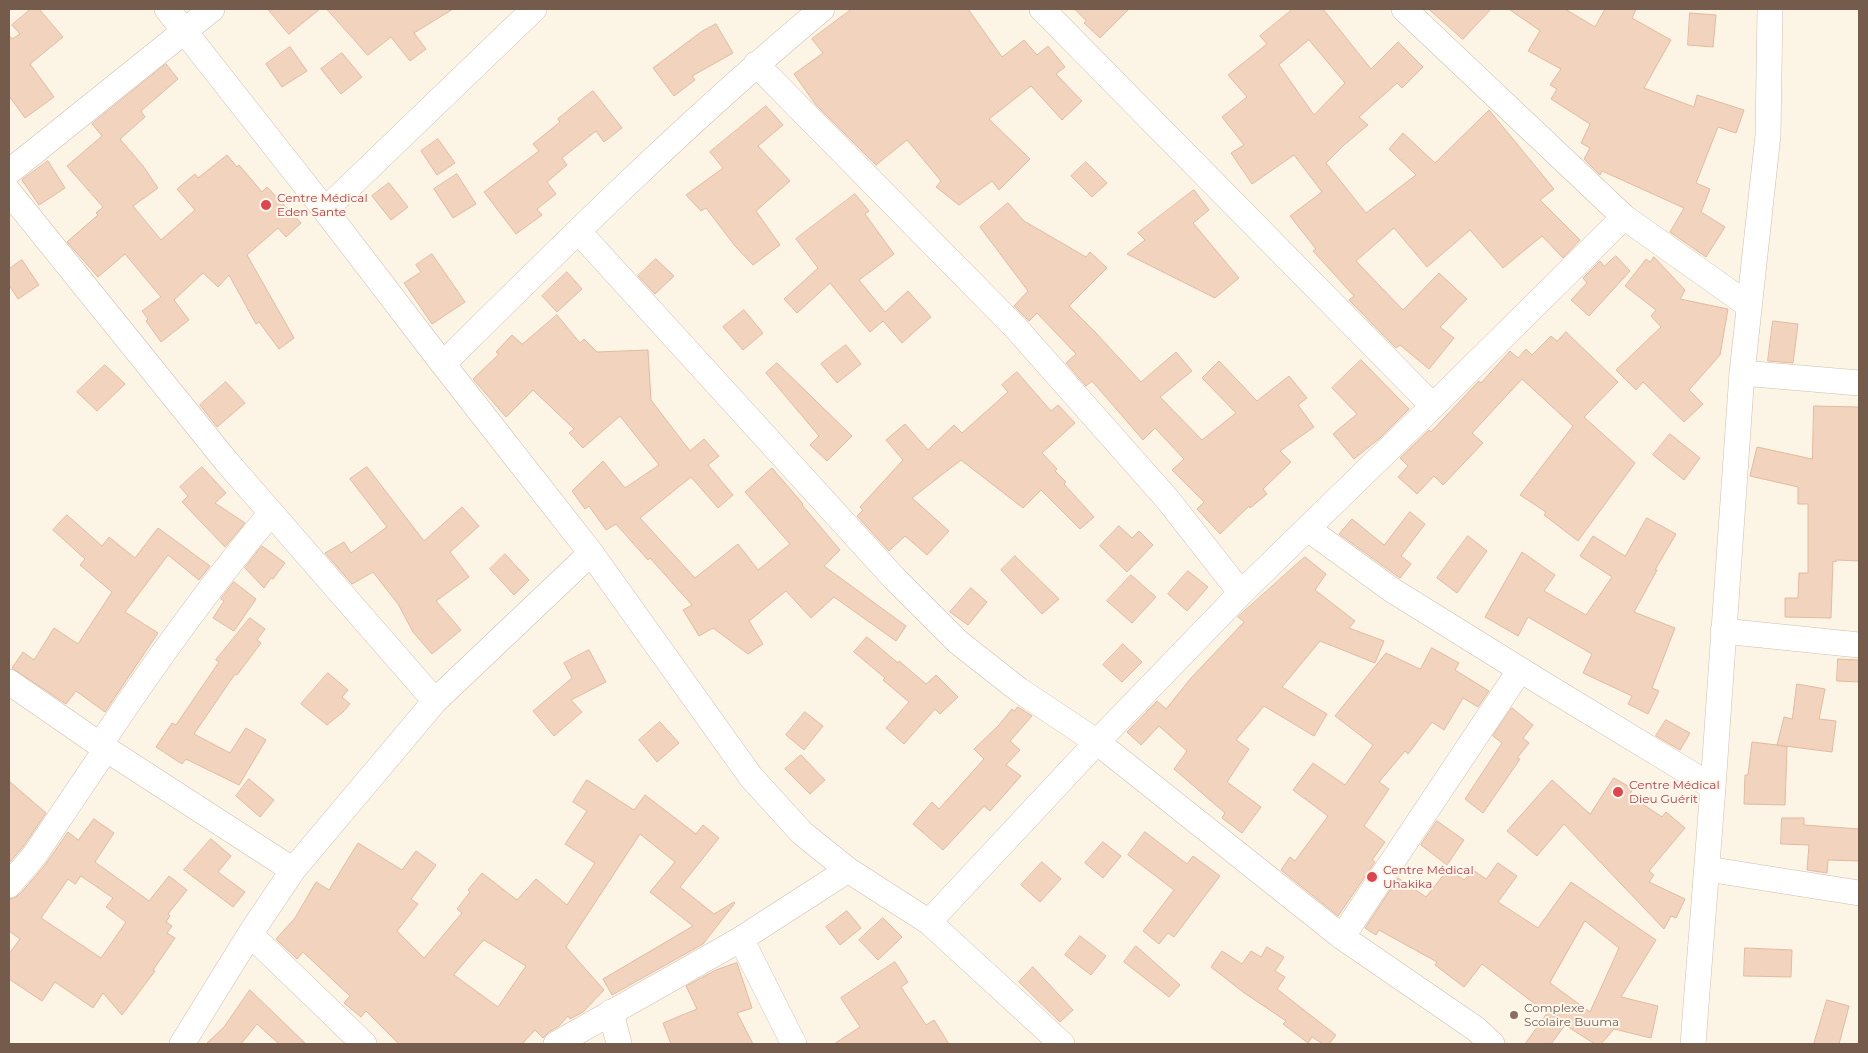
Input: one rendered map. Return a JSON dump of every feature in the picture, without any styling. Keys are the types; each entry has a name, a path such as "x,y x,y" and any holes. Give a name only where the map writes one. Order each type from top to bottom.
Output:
{"street":[{"path":"167,9 326,210 443,364 591,553 751,777 802,833 848,870 928,922 1062,1044"},
{"path":"9,172 212,9"},
{"path":"326,210 534,9"},
{"path":"443,364 578,231 756,64 822,9"},
{"path":"1042,9 1433,406"},
{"path":"1404,9 1624,217 1748,305"},
{"path":"1692,1044 1707,869 1742,373 1768,135 1770,9"},
{"path":"756,64 1016,328 1168,500 1241,593"},
{"path":"9,192 226,461 434,701"},
{"path":"928,922 1097,742 1241,593 1624,217"},
{"path":"578,231 894,578 958,642 1019,690 1097,742 1342,936 1476,1029 1492,1044"},
{"path":"1742,373 1859,383"},
{"path":"9,886 34,856 103,747 131,698 228,564 270,513"},
{"path":"1308,529 1392,590 1713,787"},
{"path":"182,1044 250,934 294,870 434,701 591,553"},
{"path":"1724,631 1859,645"},
{"path":"1342,936 1520,670"},
{"path":"9,682 103,747 294,870"},
{"path":"1707,869 1859,893"},
{"path":"556,1044 741,939 848,870"},
{"path":"250,934 364,1044"},
{"path":"741,939 794,1044"},
{"path":"611,1012 619,1044"}],"building":[{"path":"31,9 39,9 63,37 30,64 54,97 25,118 9,96 9,35 12,39 20,34 12,25"},
{"path":"268,9 320,9 289,34"},
{"path":"327,9 453,9 414,33 426,49 410,61 391,37 368,55"},
{"path":"852,9 968,9 1002,57 1024,40 1037,55 1048,46 1065,67 1056,74 1082,101 1062,120 1031,86 989,119 1030,159 999,190 992,181 959,205 936,187 941,181 907,140 876,165 816,105 794,74 823,53 812,39"},
{"path":"1075,9 1129,9 1100,38 1084,23 1086,21"},
{"path":"1293,9 1323,9 1371,69 1398,42 1423,67 1402,88 1397,83 1359,117 1368,125 1326,163 1366,213 1416,175 1389,149 1403,133 1435,163 1489,110 1554,189 1540,200 1580,240 1563,258 1542,236 1503,268 1470,230 1427,267 1394,228 1356,261 1403,310 1439,273 1467,299 1440,327 1454,338 1429,369 1400,345 1396,348 1349,300 1354,296 1313,251 1316,249 1290,216 1322,192 1294,155 1252,184 1231,153 1244,145 1222,117 1247,97 1228,75 1267,44 1260,36","holes":["1309,40 1345,83 1314,115 1279,65"]},
{"path":"1429,9 1491,9 1463,39"},
{"path":"1509,9 1565,9 1595,27 1605,9 1636,9 1632,18 1671,40 1644,88 1694,107 1697,95 1744,110 1736,133 1718,127 1696,183 1710,189 1701,212 1725,227 1706,257 1670,232 1684,208 1602,171 1600,175 1584,159 1590,148 1581,143 1590,124 1551,99 1557,89 1550,85 1561,69 1528,51 1540,31"},
{"path":"1690,13 1716,15 1713,47 1688,45"},
{"path":"716,24 733,53 692,76 695,80 674,96 653,68 701,32"},
{"path":"290,47 307,71 282,87 266,64"},
{"path":"342,53 362,77 341,94 321,69"},
{"path":"166,64 178,79 141,111 145,117 120,139 143,166 158,188 133,206 161,240 195,210 177,189 195,174 198,178 227,155 237,167 239,165 262,192 267,187 301,223 286,237 278,228 247,255 294,338 279,349 259,322 256,324 229,275 218,287 203,273 174,300 189,320 161,342 146,321 148,319 142,311 161,297 125,254 98,277 67,242 98,215 96,213 103,207 67,166 102,136 92,124"},
{"path":"593,91 622,128 604,142 596,131 562,158 567,165 547,182 556,194 537,209 542,215 516,234 484,192 539,151 533,144 560,122 558,119"},
{"path":"766,106 783,125 758,146 790,181 756,211 780,245 753,265 735,246 706,208 701,211 686,195 723,168 710,152"},
{"path":"438,139 455,163 437,175 421,151"},
{"path":"48,161 65,188 39,205 22,180"},
{"path":"1086,162 1107,183 1092,197 1071,176"},
{"path":"457,174 476,204 453,218 434,189"},
{"path":"389,183 408,207 391,220 372,196"},
{"path":"1194,190 1209,210 1193,223 1239,278 1215,298 1127,254 1145,240 1138,233"},
{"path":"855,194 869,211 865,214 894,254 859,280 885,312 908,291 931,317 902,343 883,321 870,332 830,283 797,313 784,299 818,268 796,239"},
{"path":"1008,203 1024,221 1086,257 1090,252 1107,268 1069,306 1141,382 1176,352 1192,371 1160,397 1202,440 1236,413 1202,378 1219,361 1257,401 1289,376 1307,398 1298,405 1314,427 1280,451 1291,462 1263,489 1267,494 1250,508 1249,506 1220,534 1197,509 1204,502 1172,470 1184,459 1155,428 1143,440 1092,381 1086,386 1066,363 1076,354 1037,313 1029,321 1014,306 1028,291 980,227"},
{"path":"432,254 465,302 432,324 404,283 421,272 416,265"},
{"path":"1616,256 1630,271 1589,316 1571,300 1587,283 1583,278 1600,261 1604,266"},
{"path":"1654,257 1685,290 1680,299 1728,309 1720,355 1689,390 1703,404 1684,422 1643,382 1636,390 1616,370 1661,327 1651,316 1656,310 1625,286 1646,259 1650,262"},
{"path":"656,259 674,276 655,294 638,276"},
{"path":"22,260 39,285 18,299 9,285 9,269"},
{"path":"567,272 582,289 557,312 542,296"},
{"path":"744,310 763,333 743,350 723,327"},
{"path":"557,315 580,343 584,339 597,352 648,350 651,400 690,451 704,439 719,456 708,465 733,495 718,508 691,477 640,518 695,578 738,544 758,570 790,544 745,492 772,468 840,550 824,566 906,626 896,641 834,597 811,618 786,591 749,621 763,644 748,654 713,628 699,636 683,610 692,605 650,558 648,560 616,524 606,530 589,506 585,509 572,491 603,461 625,488 659,465 620,416 583,448 569,433 574,429 533,390 506,417 473,379 499,354 496,352 512,335 522,344"},
{"path":"1773,321 1798,324 1793,363 1768,361"},
{"path":"1566,332 1618,382 1584,417 1635,463 1578,541 1544,515 1546,512 1520,495 1573,426 1522,379 1472,433 1483,443 1443,485 1434,476 1417,494 1398,477 1408,466 1400,458 1429,430 1431,432 1479,381 1481,383 1510,351 1518,358 1526,349 1532,355 1551,336 1557,341"},
{"path":"846,345 861,364 837,383 821,364"},
{"path":"1361,360 1409,409 1380,438 1354,459 1333,434 1357,414 1332,388"},
{"path":"777,363 852,436 827,461 810,445 819,436 766,373"},
{"path":"105,365 125,384 97,411 77,392"},
{"path":"1017,372 1051,411 1058,405 1075,423 1042,453 1057,469 1055,471 1066,482 1064,484 1094,517 1080,529 1041,490 1023,508 961,460 912,498 949,531 927,555 905,536 889,551 857,516 863,510 860,507 903,460 886,440 905,424 928,450 954,425 962,433 1008,392 1002,385"},
{"path":"226,382 245,403 217,427 200,405"},
{"path":"1814,406 1859,407 1859,561 1833,561 1831,618 1785,617 1785,598 1798,598 1799,573 1808,573 1808,504 1798,504 1798,487 1750,476 1757,447 1812,459"},
{"path":"1670,434 1700,458 1684,480 1653,455"},
{"path":"202,467 226,493 215,503 245,523 225,547 182,502 188,496 180,487"},
{"path":"367,467 424,541 462,507 479,526 450,552 469,577 436,601 461,630 432,654 413,632 398,604 373,572 352,584 325,553 344,542 351,553 387,527 350,479"},
{"path":"1410,512 1425,524 1401,556 1411,564 1400,578 1339,534 1352,519 1384,545"},
{"path":"67,515 102,546 109,537 135,558 158,528 210,566 199,580 168,555 125,612 158,633 105,712 76,691 66,704 12,668 23,652 34,660 54,628 78,644 112,592 80,565 85,559 53,530"},
{"path":"1647,518 1676,534 1634,612 1675,628 1652,688 1659,691 1648,714 1628,704 1632,696 1583,673 1592,654 1528,617 1518,636 1485,617 1522,552 1555,575 1544,591 1586,615 1612,577 1580,556 1593,536 1625,556"},
{"path":"1119,526 1132,538 1139,531 1153,545 1127,572 1100,546"},
{"path":"1468,536 1487,551 1457,593 1437,578"},
{"path":"262,546 285,563 264,588 245,568"},
{"path":"505,554 529,580 514,595 490,569"},
{"path":"1015,556 1059,599 1042,614 1001,570"},
{"path":"1305,557 1326,574 1315,590 1355,621 1349,628 1384,641 1375,663 1320,641 1282,687 1327,714 1314,736 1264,706 1236,740 1249,749 1227,782 1261,807 1242,833 1222,818 1225,813 1174,769 1187,751 1159,726 1141,745 1127,732 1157,701 1166,709 1191,678 1244,622 1238,617"},
{"path":"1188,571 1208,587 1187,611 1168,594"},
{"path":"1131,575 1156,597 1132,623 1107,601"},
{"path":"234,582 256,599 234,631 213,618 224,601 221,599"},
{"path":"971,588 987,602 968,625 950,612"},
{"path":"250,618 265,629 257,640 261,643 237,675 235,674 194,734 230,753 246,728 266,740 239,785 186,759 182,764 156,747 172,723 176,725 219,662 216,660"},
{"path":"867,637 926,684 936,675 958,697 940,714 935,709 904,744 886,728 909,702 883,680 885,678 854,652"},
{"path":"1123,644 1142,662 1122,682 1103,665"},
{"path":"1432,648 1459,663 1455,670 1489,691 1478,707 1463,698 1444,730 1432,722 1408,754 1405,751 1379,782 1389,789 1364,826 1385,842 1372,860 1375,862 1338,916 1281,870 1290,857 1295,861 1328,816 1293,790 1313,763 1345,785 1373,745 1335,716 1386,653 1420,669"},
{"path":"589,650 606,682 571,700 582,712 554,736 533,711 572,678 564,663"},
{"path":"1838,659 1859,660 1859,682 1837,681"},
{"path":"328,673 348,690 342,697 350,704 327,725 301,704"},
{"path":"1797,684 1825,689 1819,719 1836,721 1832,752 1777,745 1784,717 1792,719"},
{"path":"1018,707 1032,716 1010,741 1020,750 1006,765 1021,776 990,811 984,806 943,850 913,824 932,802 939,809 984,759 974,749 998,726 1012,709 1014,711"},
{"path":"1512,708 1533,725 1523,738 1529,743 1517,758 1520,759 1483,813 1465,799 1502,743 1493,736"},
{"path":"805,712 823,726 804,750 786,735"},
{"path":"1666,720 1690,733 1680,750 1656,736"},
{"path":"660,722 679,743 657,762 639,740"},
{"path":"1752,742 1787,747 1785,805 1744,804 1745,775 1748,775"},
{"path":"801,755 825,780 810,794 785,769"},
{"path":"1614,778 1633,789 1629,795 1662,817 1666,812 1685,828 1649,871 1654,875 1649,882 1685,899 1676,918 1671,916 1664,929 1564,824 1537,856 1507,831 1552,780 1590,814"},
{"path":"249,779 274,800 260,817 236,796"},
{"path":"587,780 634,810 645,795 696,834 703,825 719,838 680,887 714,914 735,903 703,944 612,995 603,979 693,926 650,892 675,862 640,834 566,947 604,990 583,1012 570,1019 568,1016 559,1026 543,1038 535,1030 522,1044 399,1044 366,1011 361,1017 344,1003 350,996 303,952 297,959 276,939 295,918 316,882 329,890 358,843 402,870 416,851 436,865 411,899 418,904 397,931 424,958 462,913 457,909 470,892 468,890 482,873 517,900 536,879 567,905 595,863 565,844 587,811 573,802","holes":["484,940 526,966 498,1007 454,975"]},
{"path":"9,781 46,813 23,847 9,863"},
{"path":"1782,818 1804,818 1804,825 1859,829 1859,861 1828,860 1827,873 1807,870 1809,845 1781,844"},
{"path":"94,819 114,833 95,862 149,901 169,876 187,890 168,914 170,916 166,922 172,926 167,933 175,938 153,970 155,971 122,1015 103,993 93,1008 55,982 42,1001 9,979 9,954 20,939 9,931 9,899 20,894 45,865 68,832 78,840","holes":["81,876 113,898 106,907 126,922 101,958 41,918 68,879 75,884"]},
{"path":"1437,821 1464,840 1447,865 1421,845"},
{"path":"1145,832 1187,864 1193,856 1220,876 1174,937 1168,933 1159,944 1143,931 1174,890 1128,855"},
{"path":"211,839 231,856 218,872 245,892 233,907 184,870"},
{"path":"1103,842 1121,856 1103,878 1085,863"},
{"path":"1042,862 1061,879 1040,902 1021,885"},
{"path":"1498,863 1517,876 1498,902 1538,928 1571,882 1656,940 1621,997 1658,1006 1651,1038 1614,1029 1601,1044 1595,1044 1565,1025 1551,1044 1525,1044 1547,1013 1482,964 1464,987 1435,965 1437,962 1379,930 1376,935 1365,928 1398,878 1426,897 1449,868 1464,880 1473,870 1486,879","holes":["1585,921 1619,948 1590,1012 1550,983"]},
{"path":"847,911 861,928 840,945 826,927"},
{"path":"883,918 902,937 878,960 859,940"},
{"path":"1080,936 1106,956 1091,975 1065,955"},
{"path":"1136,946 1180,985 1169,997 1124,962"},
{"path":"1267,947 1284,957 1275,971 1285,977 1277,989 1336,1035 1329,1044 1323,1044 1312,1037 1308,1043 1283,1024 1286,1021 1243,992 1211,967 1222,951 1242,964 1251,951 1261,957"},
{"path":"1745,948 1792,950 1791,977 1744,976"},
{"path":"895,962 908,982 901,987 926,1025 934,1020 949,1044 834,1044 860,1027 841,998"},
{"path":"737,963 752,1008 737,1013 753,1044 671,1044 663,1023 697,1009 686,986 716,970"},
{"path":"1033,967 1073,1010 1060,1022 1019,982"},
{"path":"250,990 306,1044 279,1044 257,1024 241,1044 206,1044 224,1027"},
{"path":"1827,1000 1849,1006 1839,1044 1814,1044"}],"place":[{"name":"Centre Médical Eden Sante","path":"266,205"},
{"name":"Centre Médical Dieu Guérit","path":"1618,792"},
{"name":"Centre Médical Uhakika","path":"1372,877"},
{"name":"Complexe Scolaire Buuma","path":"1514,1015"}]}
